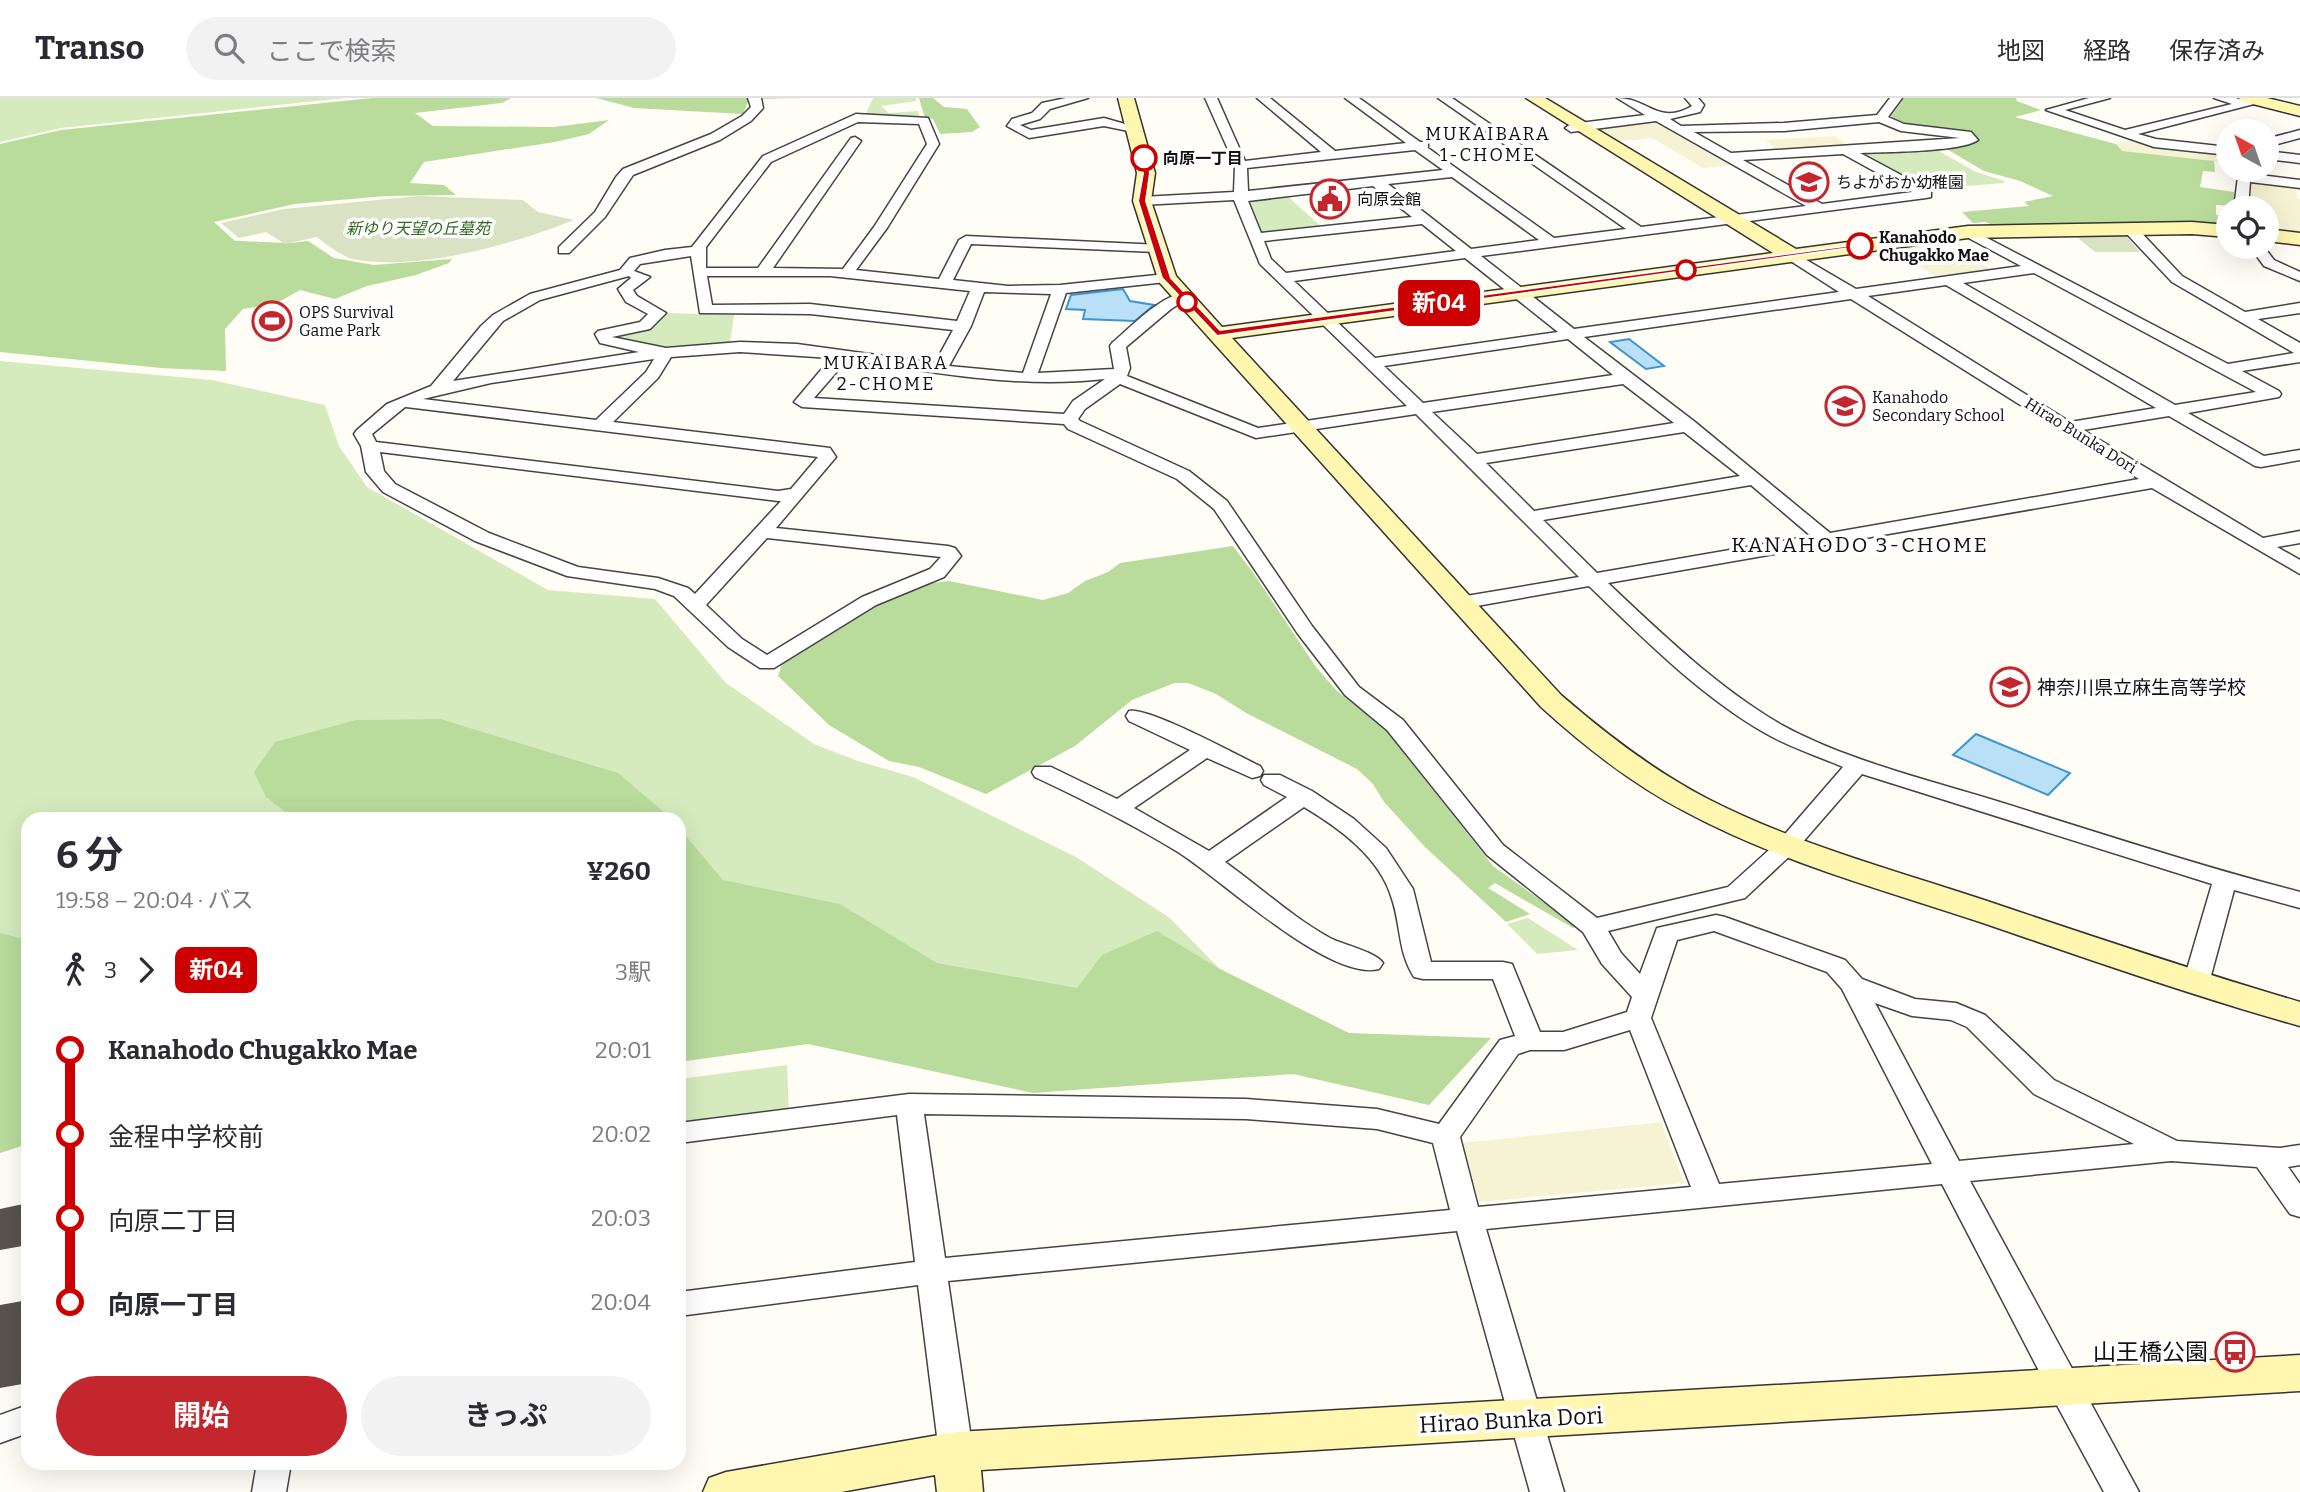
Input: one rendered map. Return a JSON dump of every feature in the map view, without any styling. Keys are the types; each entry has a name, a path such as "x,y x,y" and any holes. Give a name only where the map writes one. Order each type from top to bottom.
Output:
{"street":[{"path":"564,250 600,214 628,172 699,144 745,120 757,108 754,98"},
{"path":"1082,98 1046,106 1036,116 1016,122 1013,126 1029,134 1104,122 1133,128"},
{"path":"1126,98 1146,173 1142,201 1166,278 1460,603 1551,701 1595,740 1648,777 1698,806 1787,846 2196,984 2300,1014"},
{"path":"1211,98 1241,165 1241,196 1265,261 1473,460 1593,580 1651,634 1734,704 1774,729 1857,765 2225,880 2300,900"},
{"path":"1263,98 1332,155"},
{"path":"1351,98 1552,243"},
{"path":"1444,98 1494,136 1639,232"},
{"path":"1534,98 1576,128 1791,256"},
{"path":"1623,98 1821,208"},
{"path":"1576,128 1661,117 1696,109 1699,105 1691,98"},
{"path":"1881,118 1896,98"},
{"path":"2105,98 2052,110 2154,143 2216,150"},
{"path":"2126,133 2248,104 2220,98"},
{"path":"2247,98 2299,111"},
{"path":"847,273 880,228 933,144 924,121 856,118 767,159 699,247 705,310 810,309 963,326"},
{"path":"1682,129 1784,127 1881,118 1901,127 1967,135 1972,140 1731,157"},
{"path":"763,271 855,141 819,134"},
{"path":"1494,136 1514,134"},
{"path":"2279,140 2300,134"},
{"path":"1241,165 1430,144"},
{"path":"1282,278 1926,194 1845,150"},
{"path":"2279,157 2300,159"},
{"path":"1142,201 1241,196 1454,173"},
{"path":"2242,196 2244,177 2300,184"},
{"path":"1377,182 1755,478 1826,540"},
{"path":"1257,238 1427,219"},
{"path":"1217,334 1968,232 2130,229 2216,231"},
{"path":"2130,229 2177,279 2300,350"},
{"path":"1968,232 2273,394 2069,428"},
{"path":"2279,237 2300,239"},
{"path":"944,284 966,240 1156,248"},
{"path":"625,274 635,261 664,254 699,251"},
{"name":"Hirao Bunka Dori","path":"1791,256 2155,482 2300,568"},
{"path":"2266,259 2269,263 2300,277"},
{"path":"1370,363 2036,268"},
{"path":"701,272 847,273 978,288 1060,289 1166,278"},
{"path":"436,391 498,318 535,297 625,274 643,277 625,289 631,299 658,313 645,326 603,334 605,340 666,353"},
{"path":"1949,281 2261,462 2300,455"},
{"path":"939,370 963,326 978,288"},
{"path":"1028,377 1060,289"},
{"path":"1069,419 1079,405 1118,375 1122,368 1118,346 1166,306 1183,297"},
{"path":"2244,317 2300,308"},
{"path":"763,532 948,552 952,556 937,573 869,601 767,664 735,643 681,592 658,584 575,572 482,537 389,488 375,472 370,446 363,434 375,419 403,402 436,391 500,377 666,353 755,346 843,354 939,370 1079,379 1118,375 1256,433 1628,378"},
{"path":"600,425 652,375 666,353"},
{"path":"843,354 802,402 1069,419 1074,425 1183,475 1221,505 1305,630 1352,691 1395,724 1495,850 1593,928 1642,1007 1709,1196"},
{"path":"2225,369 2300,357"},
{"path":"403,402 824,452 827,457 797,494 695,606"},
{"path":"1473,460 1689,426"},
{"path":"370,446 778,496 797,494"},
{"path":"1530,517 1755,478"},
{"path":"1460,603 2155,482"},
{"path":"2261,544 2300,537"},
{"path":"1137,716 1304,796 1355,831 1380,857 1402,890 1414,958 1423,971 1503,970 1530,1041"},
{"path":"1118,808 1207,748"},
{"path":"1593,928 1736,893 1787,846 1857,765"},
{"path":"1043,772 1118,808 1209,862 1308,938 1337,953 1370,963"},
{"path":"1209,862 1304,796"},
{"path":"2196,984 2225,880"},
{"path":"1547,1492 1469,1220 1460,1200 1446,1136 1509,1047 1530,1041 1563,1041 1642,1007 1666,934 1716,923 1836,965 1853,985 2063,1387 2122,1492"},
{"path":"1853,985 1912,1007 1956,1012 1976,1021 2044,1087 2171,1151"},
{"path":"686,1132 909,1104 1246,1109 1377,1119 1446,1136"},
{"path":"909,1104 958,1472"},
{"path":"686,1303 933,1271 2171,1151 2265,1157 2300,1155"},
{"path":"2265,1157 2300,1206"},
{"name":"Hirao Bunka Dori","path":"726,1492 1526,1420 2300,1373"},
{"path":"0,1429 21,1422"},
{"path":"269,1492 273,1470"}],"shaded area":[{"path":"1655,121 1663,123 1733,165 1703,168 1652,138 1615,142 1594,130 1599,127"},
{"path":"1835,136 1850,147 1778,151 1765,140"},
{"path":"2137,139 2216,151 2216,162 2122,151 2116,144"},
{"path":"2252,182 2296,186 2297,198 2300,199 2300,236 2279,233 2279,196 2250,196"},
{"path":"1914,243 1941,258 1965,255 1994,271 1940,278 1885,247"},
{"path":"1661,1122 1684,1183 1479,1202 1462,1143"}],"green space":[{"path":"0,98 345,98 61,128 0,142"},
{"path":"372,98 511,98 502,103 415,113 433,126 554,127 609,120 589,134 555,142 424,162 410,183 444,185 456,195 385,196 295,204 214,222 235,241 308,241 334,258 374,265 452,259 449,263 416,275 367,286 335,299 300,290 275,304 243,309 225,329 226,371 161,368 0,352 0,144 61,130"},
{"path":"596,98 805,98 749,99 743,114 634,108"},
{"path":"873,98 916,98 916,101 881,106 889,113 918,111 920,118 865,116"},
{"path":"919,98 933,98 944,107 967,109 980,127 972,132 940,134 933,119 925,118"},
{"path":"1904,98 2016,98 2017,101 2041,110 2015,117 2116,144 2122,151 2214,161 2215,172 2203,171 2200,187 2234,192 2234,196 2216,196 2216,226 1994,226 1986,222 1973,223 1962,212 2029,206 2024,202 2053,196 2020,181 1984,171 1945,148 1979,141 1975,135 1903,124 1890,118"},
{"path":"1928,148 1937,150 1976,172 2005,181 1928,189 1860,154"},
{"path":"1285,194 1324,229 1262,233 1247,201"},
{"name":"新ゆり天望の丘墓苑","path":"419,196 523,200 538,212 574,220 495,246 435,259 406,262 348,258 317,237 285,244 266,232 239,238 221,223 284,209"},
{"path":"2073,234 2125,235 2140,252 2095,252"},
{"path":"666,313 734,315 730,344 674,348 614,339 615,335"},
{"path":"0,361 212,380 325,405 339,446 367,487 548,590 655,599 726,683 814,744 858,761 913,777 1076,857 1170,918 1251,1001 686,1034 686,812 21,812 21,993 0,986"},
{"path":"1233,546 1316,667 1335,689 1387,732 1493,866 1577,926 1573,928 1495,883 1488,888 1530,914 1506,922 1425,847 1384,802 1373,784 1357,769 1246,713 1216,694 1188,683 1174,683 1132,700 1075,746 986,794 919,767 889,761 829,725 778,676 783,661 876,604 933,583 949,581 1043,600 1068,593 1120,563"},
{"path":"440,719 618,773 664,812 286,812 266,797 254,772 275,742 356,720"},
{"path":"686,836 723,880 840,904 937,963 1077,988 1102,955 1157,931 1218,968 1349,1033 1491,1038 1429,1105 1293,1074 1033,1093 808,1044 686,1061"},
{"path":"1528,918 1578,950 1537,954 1507,924"},
{"path":"0,933 21,938 21,1146 0,1153"},
{"path":"787,1065 789,1116 686,1127 686,1078"}],"water":[{"path":"1123,289 1130,301 1154,305 1135,321 1083,319 1085,310 1066,309 1071,295"},
{"path":"1629,339 1664,366 1646,369 1610,342"},
{"path":"1976,734 2070,773 2048,795 1953,755"}],"building":[{"path":"21,1204 21,1246 0,1250 0,1209"},
{"path":"21,1301 21,1384 0,1388 0,1305"}],"bus line":[{"name":"新04","path":"1144,158 1146,173 1142,201 1166,278 1217,334 1860,246"}],"place":[{"name":"向原一丁目","path":"1144,158"},
{"name":"ちよがおか幼稚園","path":"1809,182"},
{"name":"向原会館","path":"1330,199"},
{"name":"Kanahodo Chugakko Mae","path":"1860,246"},
{"name":"OPS Survival Game Park","path":"272,321"},
{"name":"Kanahodo Secondary School","path":"1845,406"},
{"name":"神奈川県立麻生高等学校","path":"2010,687"},
{"name":"山王橋公園","path":"2235,1352"}],"district":[{"name":"MUKAIBARA 1-CHOME","path":"1488,144"},
{"name":"MUKAIBARA 2-CHOME","path":"886,373"},
{"name":"KANAHODO 3-CHOME","path":"1860,545"}]}
